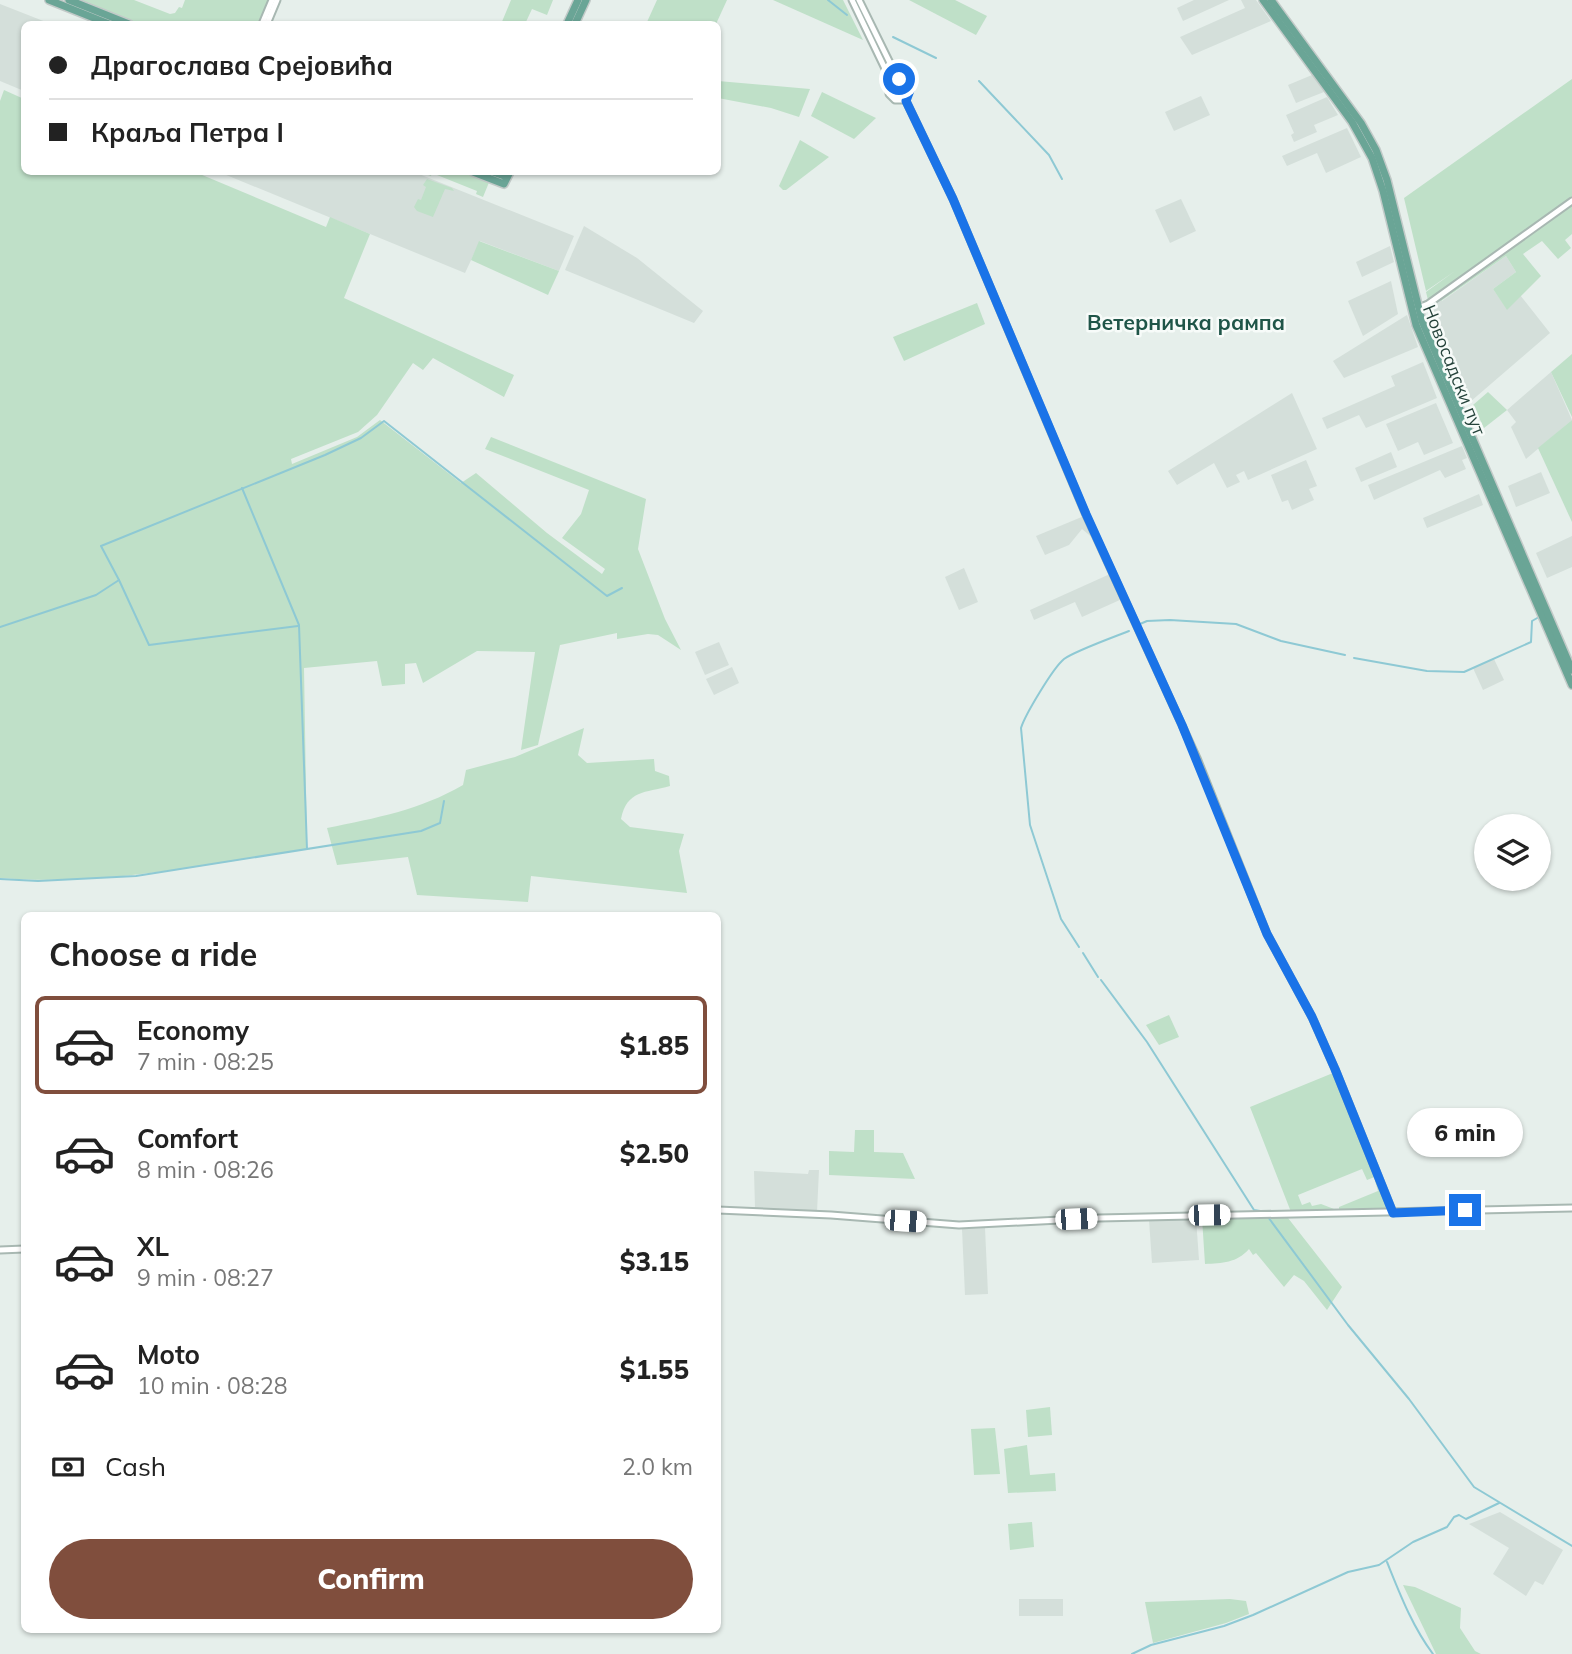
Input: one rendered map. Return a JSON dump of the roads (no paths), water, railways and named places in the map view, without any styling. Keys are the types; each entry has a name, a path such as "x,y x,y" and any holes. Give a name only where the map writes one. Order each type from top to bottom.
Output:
{"main road":[{"path":"49,0 102,21"},
{"path":"69,0 122,21"},
{"path":"568,21 578,0"},
{"path":"576,21 586,0"},
{"name":"Новосадски пут","path":"1263,0 1367,146 1437,374 1572,685"},
{"name":"Новосадски пут","path":"1271,0 1373,143 1387,180 1415,309 1572,670"}],"street":[{"path":"264,21 275,0"},
{"path":"268,21 275,0"},
{"path":"852,0 889,77 888,91 892,99 905,99 909,87 890,63 859,0"},
{"path":"889,85 893,81 902,80"},
{"path":"905,99 953,199 1086,514 1182,725 1267,934 1312,1017 1393,1213"},
{"path":"1415,309 1428,304 1572,201"},
{"path":"721,1210 959,1224 1092,1218 1572,1208"},
{"path":"0,1250 21,1249"}],"waterway":[{"path":"828,0 847,15"},
{"path":"893,37 936,58"},
{"path":"979,81 1049,155 1062,179"},
{"path":"0,627 96,595 119,580 101,546 325,455 361,438 384,421 607,596 622,588"},
{"path":"242,488 299,625 307,849"},
{"path":"119,580 149,645 298,626"},
{"path":"1354,658 1427,671 1464,672 1531,642 1532,621 1539,617"},
{"path":"1140,624 1170,620 1236,624 1281,641 1345,655"},
{"path":"1079,947 1061,919 1030,825 1021,728 1040,692 1064,659 1129,631"},
{"path":"0,879 38,881 136,876 421,831 440,823 444,801"},
{"path":"1083,953 1098,977"},
{"path":"1101,980 1147,1042 1254,1210 1266,1212"},
{"path":"1268,1217 1474,1487 1572,1546"},
{"path":"1132,1654 1151,1645 1224,1626 1348,1572 1379,1565 1413,1542 1447,1527 1454,1517 1459,1515 1466,1519 1499,1503"},
{"path":"1387,1562 1413,1621 1433,1654"}],"district":[{"name":"Ветерничка рампа","path":"1186,323"}]}
